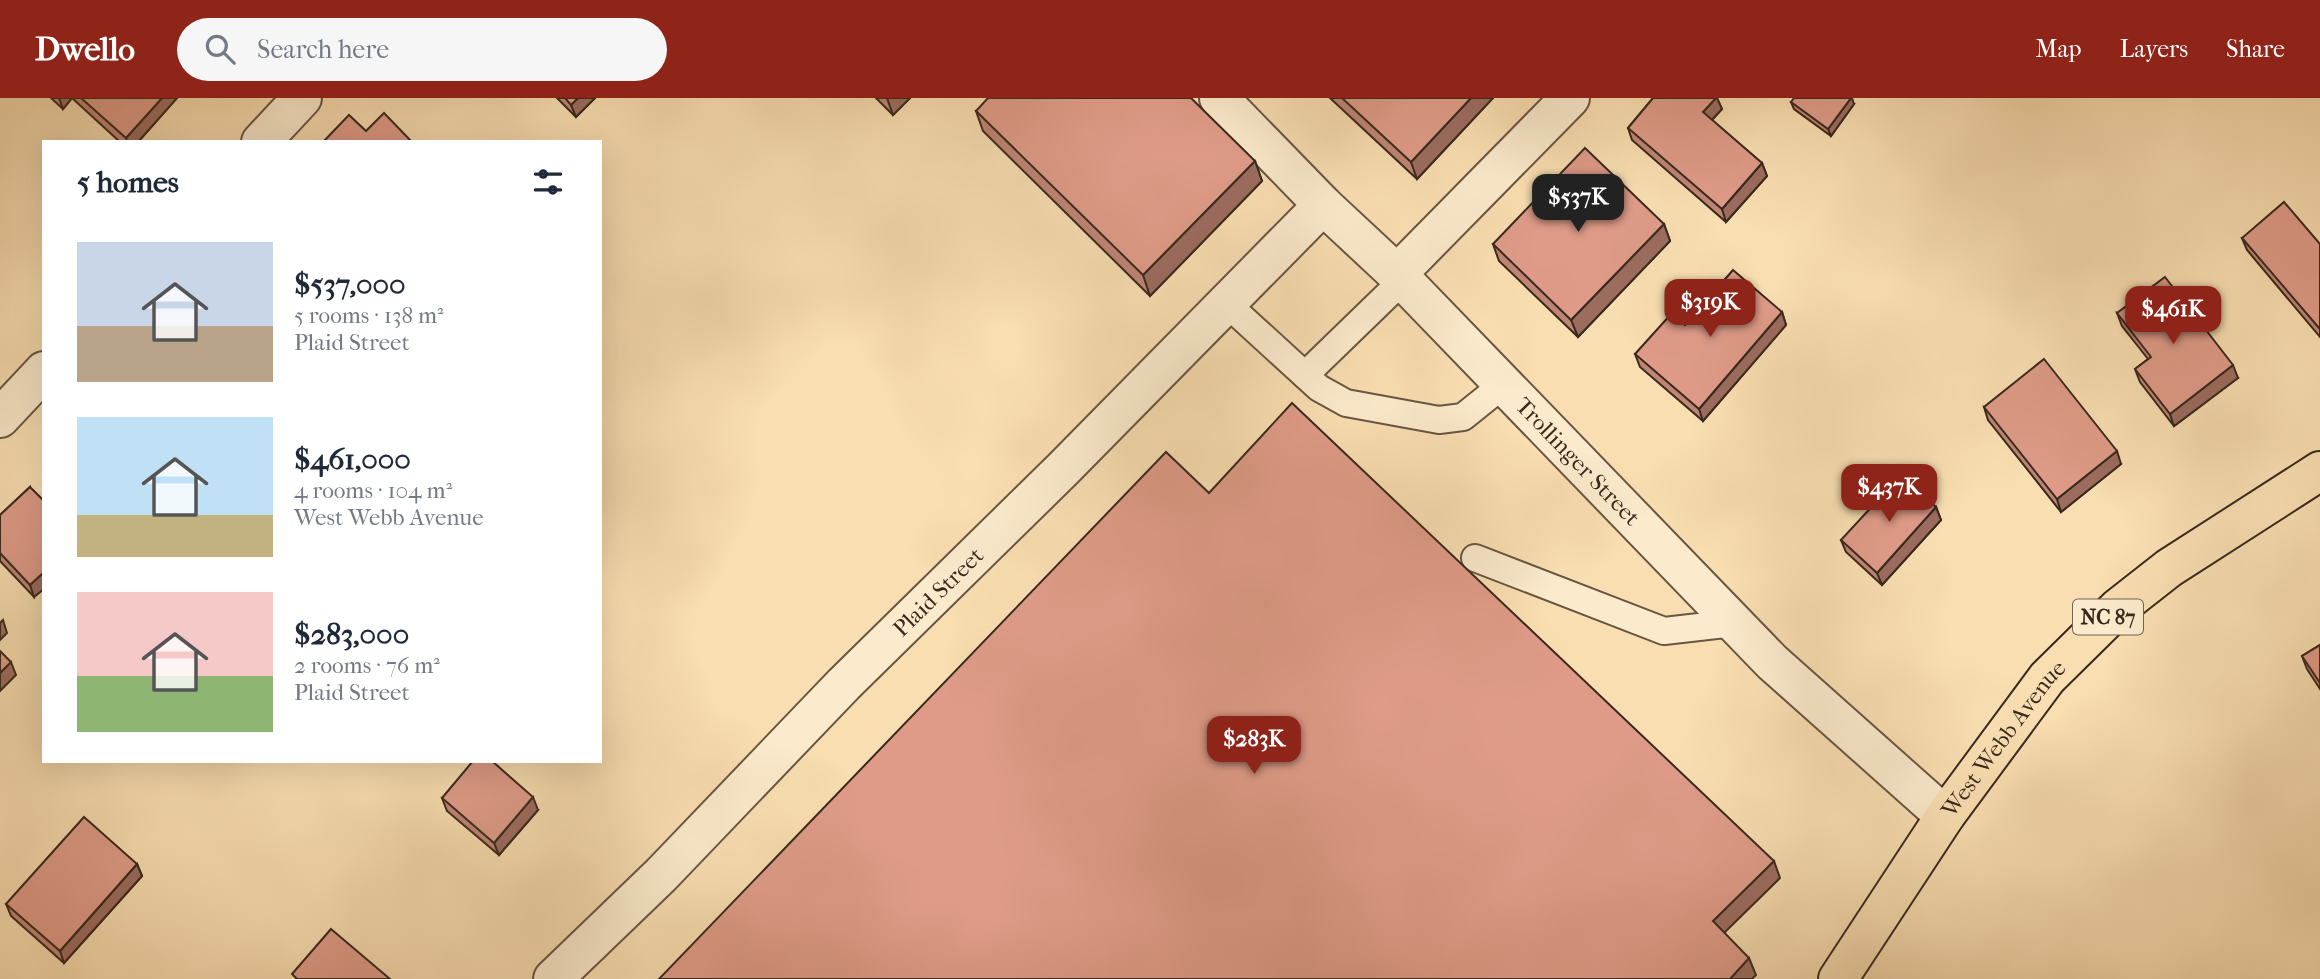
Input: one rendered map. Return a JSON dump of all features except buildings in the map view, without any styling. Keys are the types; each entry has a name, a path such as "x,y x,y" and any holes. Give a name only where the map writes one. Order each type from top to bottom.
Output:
{"highway":[{"name":"West Webb Avenue","path":"1838,979 1945,816 2047,678 2118,608 2169,568 2320,471"}],"street":[{"path":"263,140 302,98"},
{"name":"Trollinger Street","path":"1219,98 1323,205 1400,277 1772,662 1945,816"},
{"path":"1400,277 1570,98"},
{"name":"Plaid Street","path":"553,979 661,875 844,684 1055,478 1323,205"},
{"path":"0,418 42,373"}],"lane":[{"path":"1305,375 1400,277"},
{"path":"1226,303 1319,388 1346,403 1439,420 1463,417 1504,384"},
{"path":"1475,558 1664,631 1734,623"}]}
